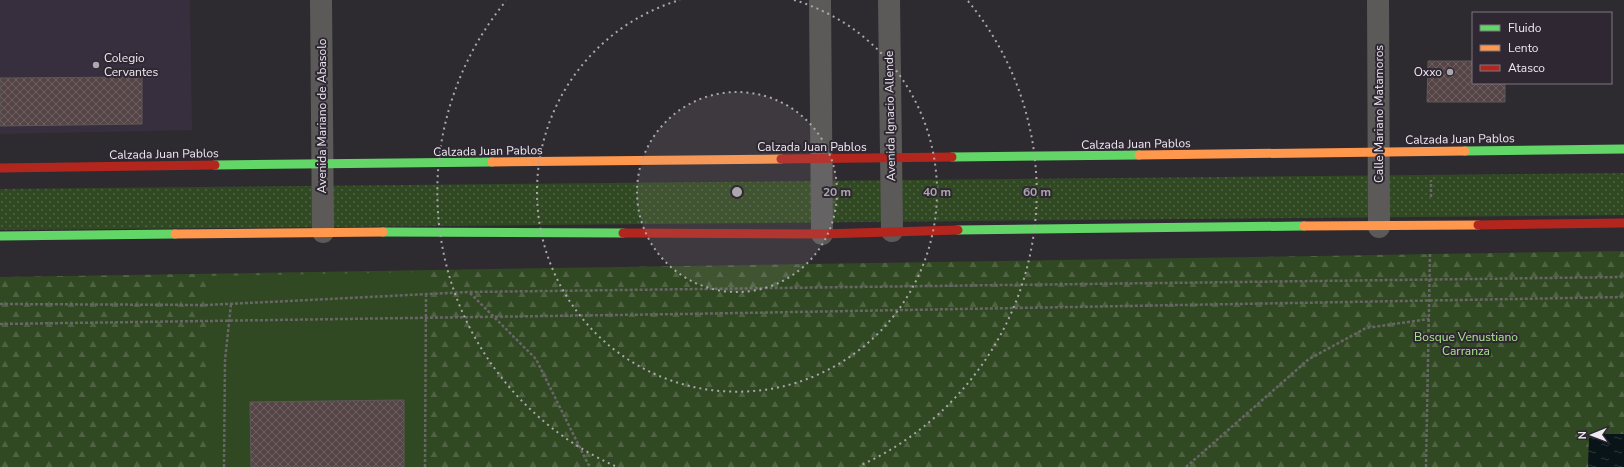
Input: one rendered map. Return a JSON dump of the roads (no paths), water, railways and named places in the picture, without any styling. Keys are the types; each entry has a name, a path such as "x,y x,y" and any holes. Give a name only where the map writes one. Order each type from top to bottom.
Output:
{"street":[{"name":"Avenida Mariano de Abasolo","path":"321,0 323,232"},
{"path":"820,0 822,234"},
{"name":"Avenida Ignacio Allende","path":"889,0 892,231"},
{"name":"Calle Mariano Matamoros","path":"1378,0 1380,152 1379,227"},
{"name":"Calzada Juan Pablos","path":"0,168 821,158 891,159 1624,149"},
{"path":"0,236 323,232 822,234 892,231 1624,224"}],"water":[{"path":"1589,434 1624,434 1624,467 1588,467"}],"place":[{"name":"Colegio Cervantes","path":"96,65"},
{"name":"Oxxo","path":"1450,72"}],"park label":[{"name":"Bosque Venustiano Carranza","path":"1466,344"}]}
